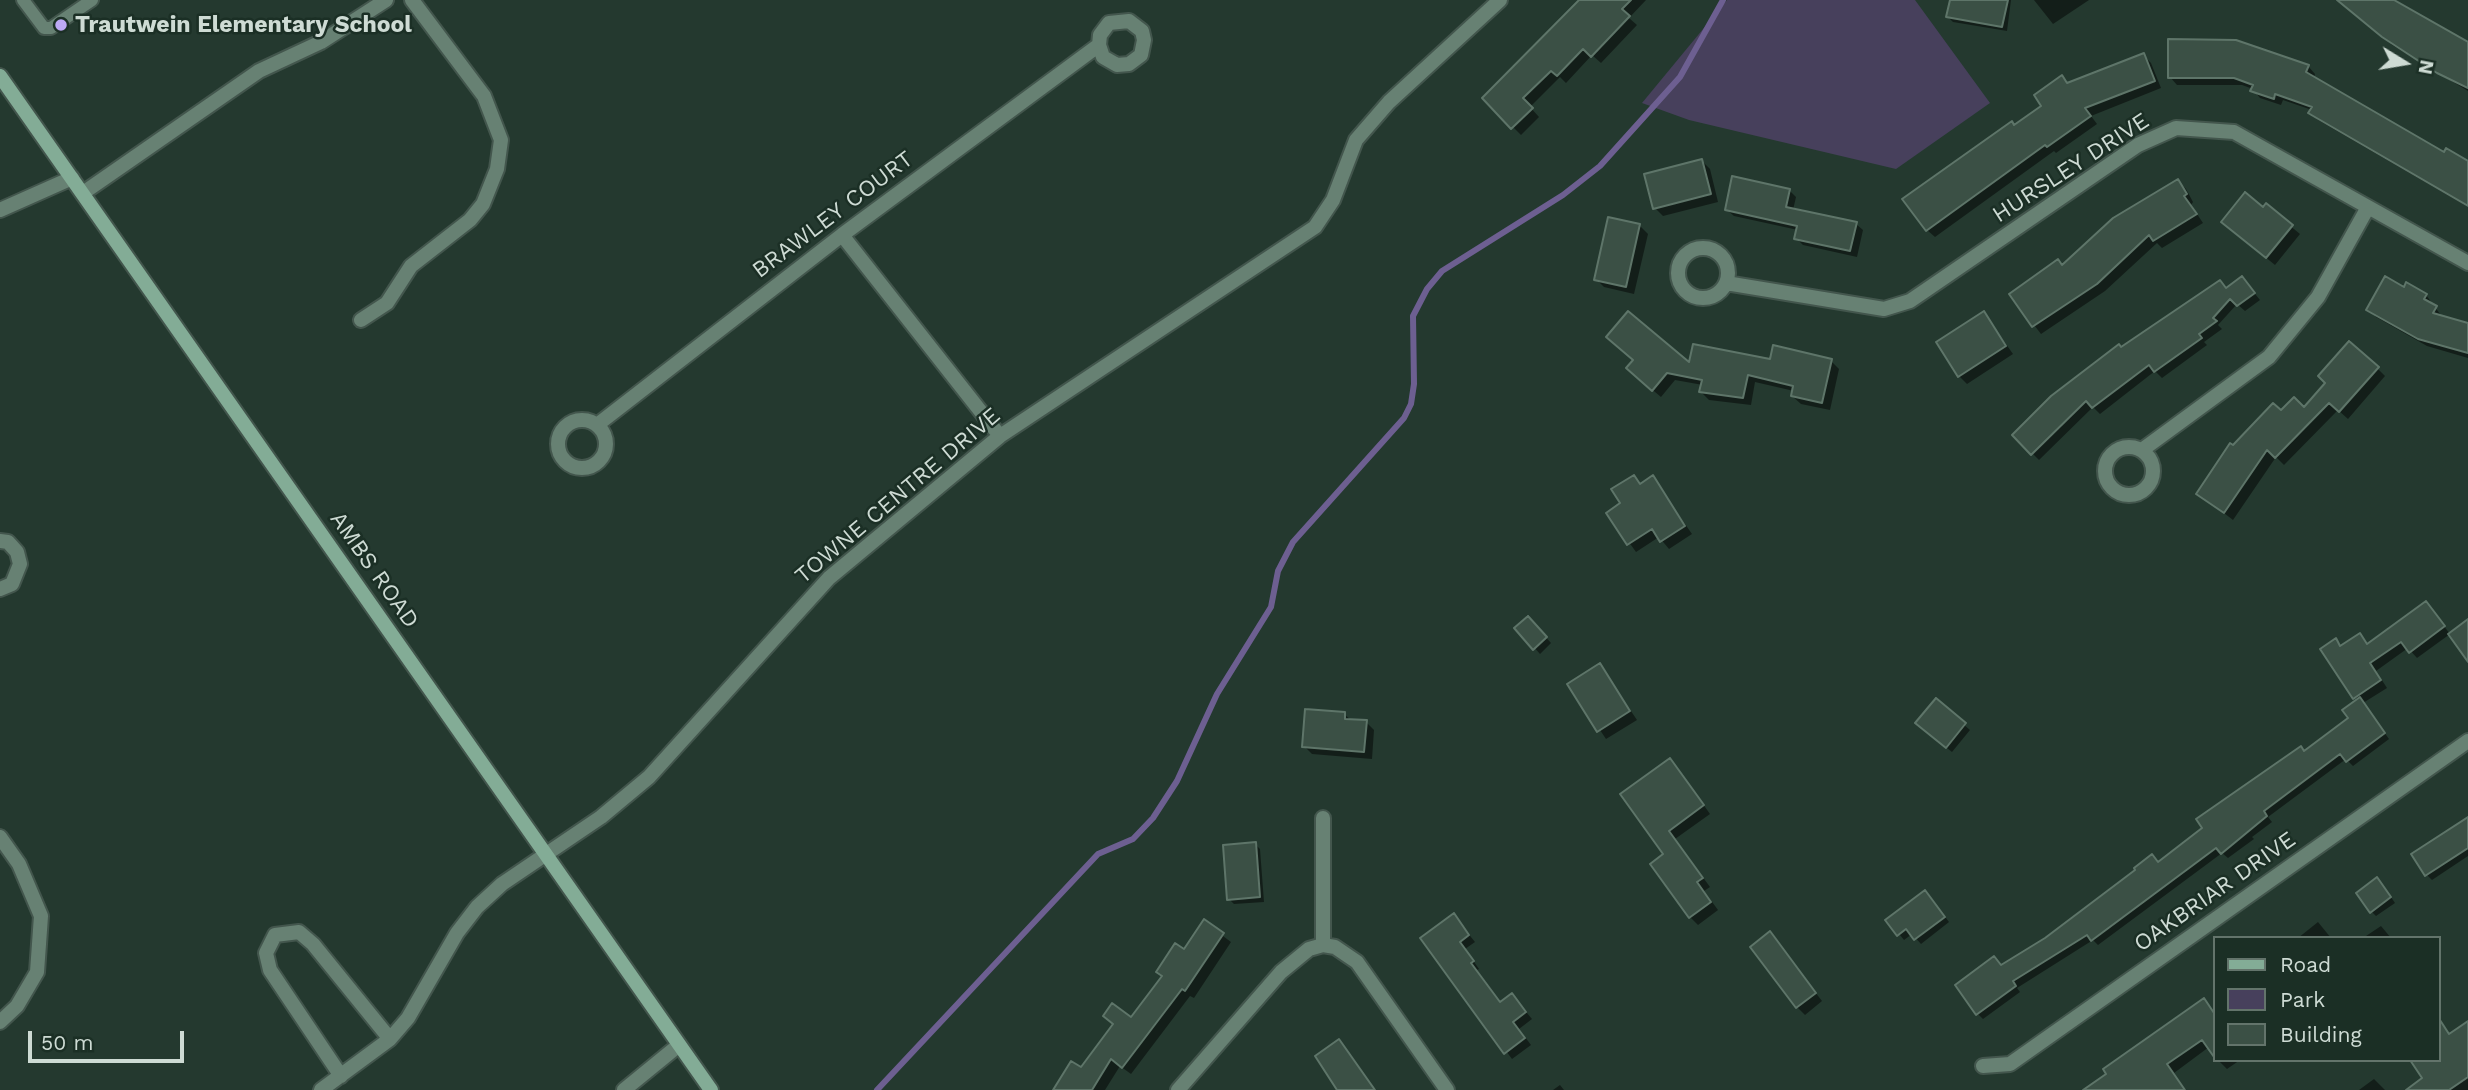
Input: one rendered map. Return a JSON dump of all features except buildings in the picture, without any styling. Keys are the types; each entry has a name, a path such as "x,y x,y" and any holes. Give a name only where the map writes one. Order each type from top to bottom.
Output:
{"street":[{"path":"83,193 259,71 321,42 386,0"},
{"path":"361,320 387,303 411,267 470,220 484,204 497,169 500,140 484,96 412,0"},
{"name":"TOWNE CENTRE DRIVE","path":"321,1090 390,1039 408,1018 457,933 477,907 502,884 601,817 649,777 829,578 1000,436 1315,227 1333,200 1356,140 1388,102 1500,0"},
{"name":"BRAWLEY COURT","path":"597,425 842,235 1099,45"},
{"name":"AMBS ROAD","path":"0,76 711,1090"},
{"name":"HURSLEY DRIVE","path":"1726,283 1884,309 1910,301 2138,145 2176,128 2234,132 2367,209 2468,263"},
{"path":"0,210 72,178"},
{"path":"2142,450 2269,357 2318,297 2367,209"},
{"path":"842,235 1000,436"},
{"path":"0,541 8,542 17,552 20,564 12,583 0,589"},
{"name":"OAKBRIAR DRIVE","path":"1983,1066 2010,1064 2468,741"},
{"path":"1323,818 1323,945"},
{"path":"0,837 19,864 41,916 37,972 16,1006 0,1022"},
{"path":"341,1076 270,970 266,953 275,935 299,932 313,944 390,1039"},
{"path":"1178,1090 1281,972 1309,949 1323,945 1335,947 1357,962 1447,1090"},
{"path":"624,1090 679,1045"}],"lane":[{"path":"23,0 44,28 51,28 92,0"}],"green space":[{"path":"1727,0 1915,0 1990,103 1896,169 1689,120 1642,103"}],"waterway":[{"path":"877,1090 1098,854 1133,839 1153,818 1177,781 1217,694 1271,607 1278,571 1293,542 1404,418 1411,404 1414,384 1413,316 1427,289 1442,271 1563,195 1600,166 1680,77 1723,0"}],"place":[{"name":"Trautwein Elementary School","path":"61,25"}]}
